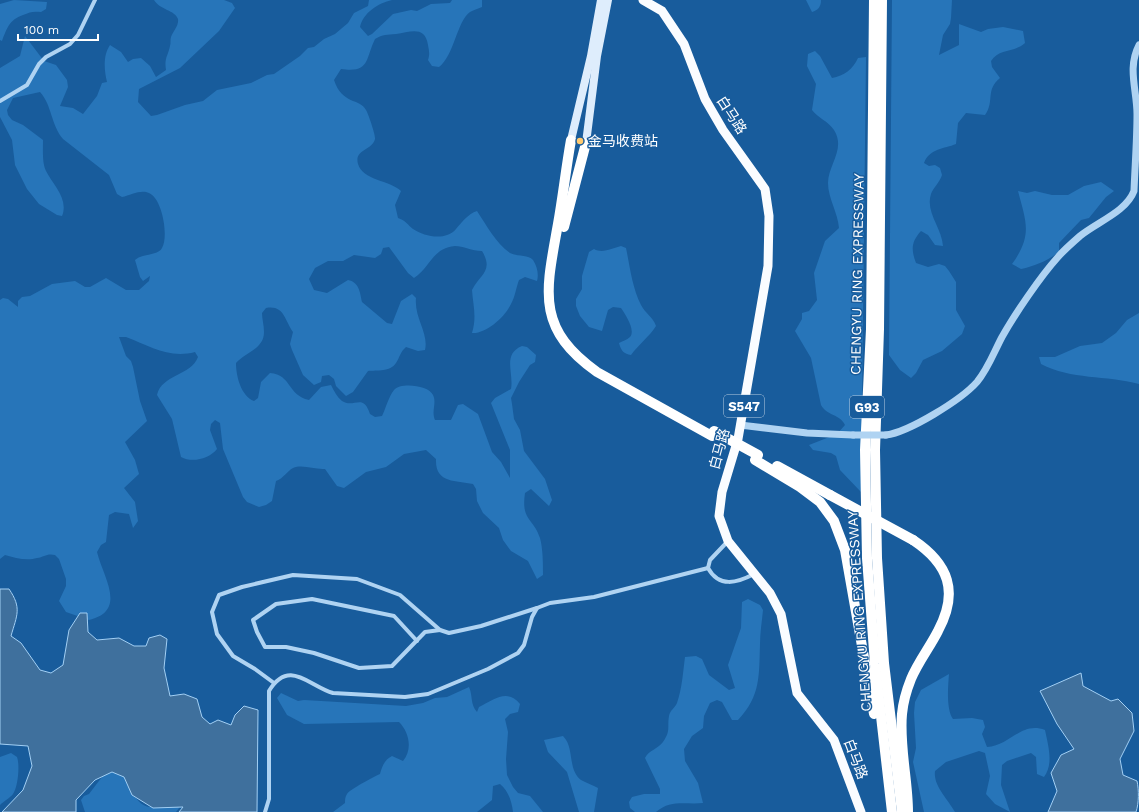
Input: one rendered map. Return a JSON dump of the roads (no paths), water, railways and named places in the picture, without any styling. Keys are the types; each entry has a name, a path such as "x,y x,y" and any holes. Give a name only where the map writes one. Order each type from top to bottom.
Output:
{"highway":[{"name":"CHENGYU RING EXPRESSWAY","path":"874,0 871,328 865,450 867,551 876,671 892,812"},
{"name":"CHENGYU RING EXPRESSWAY","path":"882,0 879,329 875,450 877,558 884,663 902,812"},
{"path":"571,140 548,284 549,310 556,328 566,345 580,360 597,372 713,433"},
{"path":"586,143 565,221 556,264 554,308 561,326 569,339 584,356 600,368 756,458 820,502 834,521 845,550 892,812"},
{"path":"756,458 830,495 913,540 929,551 942,569 949,585 949,606 938,631 911,679 902,714 902,736 908,791 908,812"}],"main road":[{"path":"571,140 591,56 601,0"},
{"path":"586,143 597,56 608,0"},
{"name":"白马路","path":"644,0 662,11 684,44 705,99 722,130 765,189 769,216 768,266 740,425 722,492 719,516 728,541 770,593 781,614 797,693 834,740 861,812"}],"street":[{"path":"0,101 27,85 39,64 46,57 70,44 78,35 95,0"},
{"path":"740,425 807,433 886,435 932,415 976,382 984,372 1003,336 1057,258 1080,236 1123,208 1131,200 1134,191 1137,112 1132,70 1135,52 1139,45"},
{"path":"728,541 710,560 708,568 712,575 720,580 731,583 755,574"},
{"path":"274,683 255,668 233,656 217,634 212,612 219,595 242,587 293,575 358,579 400,595 440,630 449,633 482,626 550,603 594,597 708,568"},
{"path":"417,641 394,616 312,599 276,604 253,620 257,632 265,646 286,647 300,650 360,668 392,666 417,641 425,632 440,630"},
{"path":"265,812 269,799 269,691 274,683 283,677 291,675 310,681 322,690 334,693 405,697 428,694 488,669 518,653 524,645 532,617 538,608"}],"place":[{"name":"金马收费站","path":"580,141"}]}
